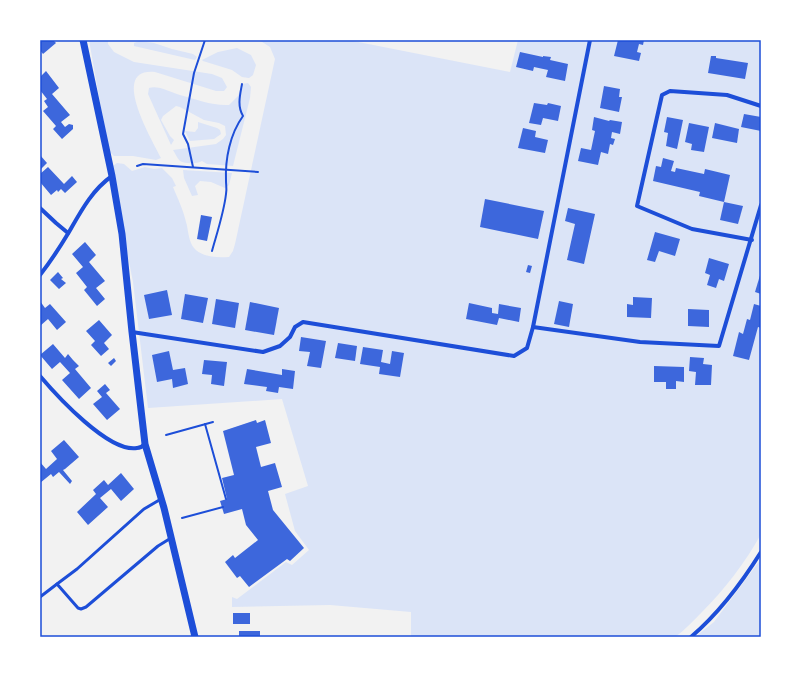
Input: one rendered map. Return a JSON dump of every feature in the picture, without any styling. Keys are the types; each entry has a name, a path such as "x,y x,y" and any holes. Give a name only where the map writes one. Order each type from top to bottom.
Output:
{"street":[{"path":"83,40 112,176 122,234 145,444 161,499 196,637"},
{"path":"132,332 264,352 280,346 290,337 296,327 303,322 514,356 527,348 533,327 590,40"},
{"path":"752,240 692,229 637,206 662,95 670,91 727,95 761,106"},
{"path":"40,275 92,194 104,181 112,176"},
{"path":"533,327 640,342 719,346 752,240 761,205"},
{"path":"40,208 68,233"},
{"path":"40,376 83,421 97,432 124,447 139,448 145,444"},
{"path":"691,637 724,605 746,577 761,552"}],"lane":[{"path":"40,597 77,569 144,509 161,499"},
{"path":"57,584 78,608 81,609 86,607 158,546 171,538"}],"path":[{"path":"193,167 188,144 183,134 194,73 204,40"},
{"path":"212,251 227,192 227,169 232,138 243,116 240,110 239,101 242,84"},
{"path":"137,166 143,164 258,172"},
{"path":"166,435 213,422"},
{"path":"205,424 226,499"},
{"path":"182,518 223,507"}],"shaded area":[{"path":"89,40 108,40 108,44 114,52 134,62 212,74 222,78 227,87 224,91 216,91 155,72 141,74 135,81 134,93 137,107 161,158 156,160 133,156 114,156 109,151"},
{"path":"259,40 348,40 510,72 518,40 761,40 761,534 727,585 692,622 675,637 411,637 411,612 330,605 232,607 232,597 237,599 286,562 292,565 309,550 295,531 285,494 308,486 282,399 148,408 133,282 112,176 115,175 113,166 117,163 124,164 132,171 145,167 154,169 162,168 172,178 176,186 173,187 187,224 191,243 194,248 207,256 229,257 235,244 275,59 270,47"},
{"path":"139,41 154,43 193,54 197,57 195,60 134,46 134,43"},
{"path":"237,48 251,55 256,65 253,75 249,78 242,77 232,70 202,60 218,52"},
{"path":"248,83 251,87 250,98 233,166 207,164 202,161 197,163 185,163 180,161 173,150 216,144 226,135 225,126 219,123 204,120 176,106 163,116 161,120 174,140 171,145 148,94 149,88 160,88 210,103 229,105 238,96 242,84"},
{"path":"198,122 217,128 220,130 221,134 214,139 190,141 185,131 195,132 198,128"},
{"path":"183,170 232,173 229,185 225,188 211,182 200,181 195,186 198,195 192,196 184,178"},
{"path":"761,559 761,637 695,637 714,622"}],"building":[{"path":"40,40 53,40 56,43 43,54 40,50"},
{"path":"618,40 644,40 643,45 639,44 637,52 641,53 639,61 614,56"},
{"path":"520,52 543,57 551,57 550,60 568,64 565,81 546,77 548,70 534,67 533,71 516,67"},
{"path":"711,56 748,63 745,79 708,73"},
{"path":"46,71 59,88 52,94 70,115 61,122 65,127 69,124 73,125 73,129 62,139 53,129 56,126 43,111 48,107 44,101 47,99 40,90 40,77"},
{"path":"604,86 620,89 619,97 622,97 619,112 600,108"},
{"path":"534,103 547,105 548,103 561,106 558,121 543,118 541,125 529,123"},
{"path":"744,114 761,117 761,131 741,127"},
{"path":"594,117 609,121 622,122 620,134 612,132 611,138 615,139 613,145 610,144 608,154 601,152 598,165 578,161 581,148 591,150 595,131 592,130"},
{"path":"667,117 683,120 677,149 666,146 668,133 664,132"},
{"path":"689,123 709,127 704,152 691,150 692,144 685,142"},
{"path":"715,123 739,129 737,143 712,138"},
{"path":"523,128 536,131 535,137 548,140 545,153 518,148"},
{"path":"40,155 47,163 40,170"},
{"path":"663,158 674,161 671,171 675,172 676,168 704,174 705,169 730,175 724,202 699,196 700,192 653,181 656,166 661,167"},
{"path":"48,167 64,184 72,176 77,182 65,193 61,189 58,192 57,190 51,195 40,182 40,174"},
{"path":"485,199 544,211 538,239 480,227"},
{"path":"724,202 743,206 738,224 720,220"},
{"path":"568,208 595,214 584,264 567,260 575,224 565,221"},
{"path":"201,215 212,217 207,241 197,239"},
{"path":"655,232 680,239 675,256 659,251 655,262 647,260"},
{"path":"85,242 96,255 89,262 105,281 96,288 105,299 97,306 84,290 87,287 76,273 83,267 72,254"},
{"path":"709,258 729,264 724,281 719,279 716,288 707,285 710,275 705,273"},
{"path":"528,265 532,266 530,273 526,272"},
{"path":"58,272 63,278 61,279 66,283 59,289 50,280"},
{"path":"761,272 761,294 755,292"},
{"path":"167,290 172,315 149,319 144,295"},
{"path":"185,294 208,298 203,323 181,319"},
{"path":"633,297 652,298 651,318 627,317 627,304 633,305"},
{"path":"216,299 239,303 235,328 212,324"},
{"path":"40,301 45,308 50,304 66,322 57,330 48,319 40,326"},
{"path":"559,301 573,304 569,327 554,324"},
{"path":"250,302 279,308 274,335 245,330"},
{"path":"469,303 492,308 492,313 498,314 499,304 521,308 519,322 499,318 497,325 466,319"},
{"path":"754,304 761,306 761,328 758,327 749,360 733,356 739,332 743,334 747,319 750,320"},
{"path":"688,309 709,310 709,327 688,326"},
{"path":"99,320 112,335 104,343 109,349 101,356 91,345 95,341 86,331"},
{"path":"301,337 326,341 321,368 307,366 310,352 299,351"},
{"path":"338,343 357,346 355,361 335,358"},
{"path":"53,344 65,358 68,354 79,366 75,369 91,388 79,399 62,380 70,373 60,362 52,369 40,355"},
{"path":"363,347 383,350 381,362 390,364 392,351 404,353 400,377 379,374 380,367 360,364"},
{"path":"169,351 173,370 185,368 188,384 173,388 172,379 157,382 152,355"},
{"path":"690,357 704,358 703,364 712,365 711,385 695,385 696,372 689,371"},
{"path":"114,358 116,361 111,366 108,363"},
{"path":"204,360 227,362 224,386 211,384 212,375 202,374"},
{"path":"654,366 684,367 684,382 676,381 676,389 666,389 666,382 654,382"},
{"path":"247,369 282,375 282,369 295,371 293,389 279,387 278,393 266,391 267,387 244,384"},
{"path":"105,384 110,390 106,393 120,409 107,420 93,404 102,397 97,391"},
{"path":"256,420 257,423 265,420 271,443 256,447 261,467 275,463 282,487 268,491 273,510 304,548 290,561 287,559 249,587 240,576 237,578 225,562 233,555 235,558 258,540 246,525 242,509 224,514 220,501 227,499 222,478 234,475 223,431"},
{"path":"64,440 79,457 63,470 72,481 70,484 59,472 53,477 51,474 40,483 40,462 46,469 57,459 51,451"},
{"path":"121,473 134,489 121,501 111,489 100,498 108,507 88,525 77,512 96,494 93,490 104,480 108,485"},
{"path":"233,613 250,613 250,624 233,624"},
{"path":"239,631 260,631 260,637 239,637"}]}
